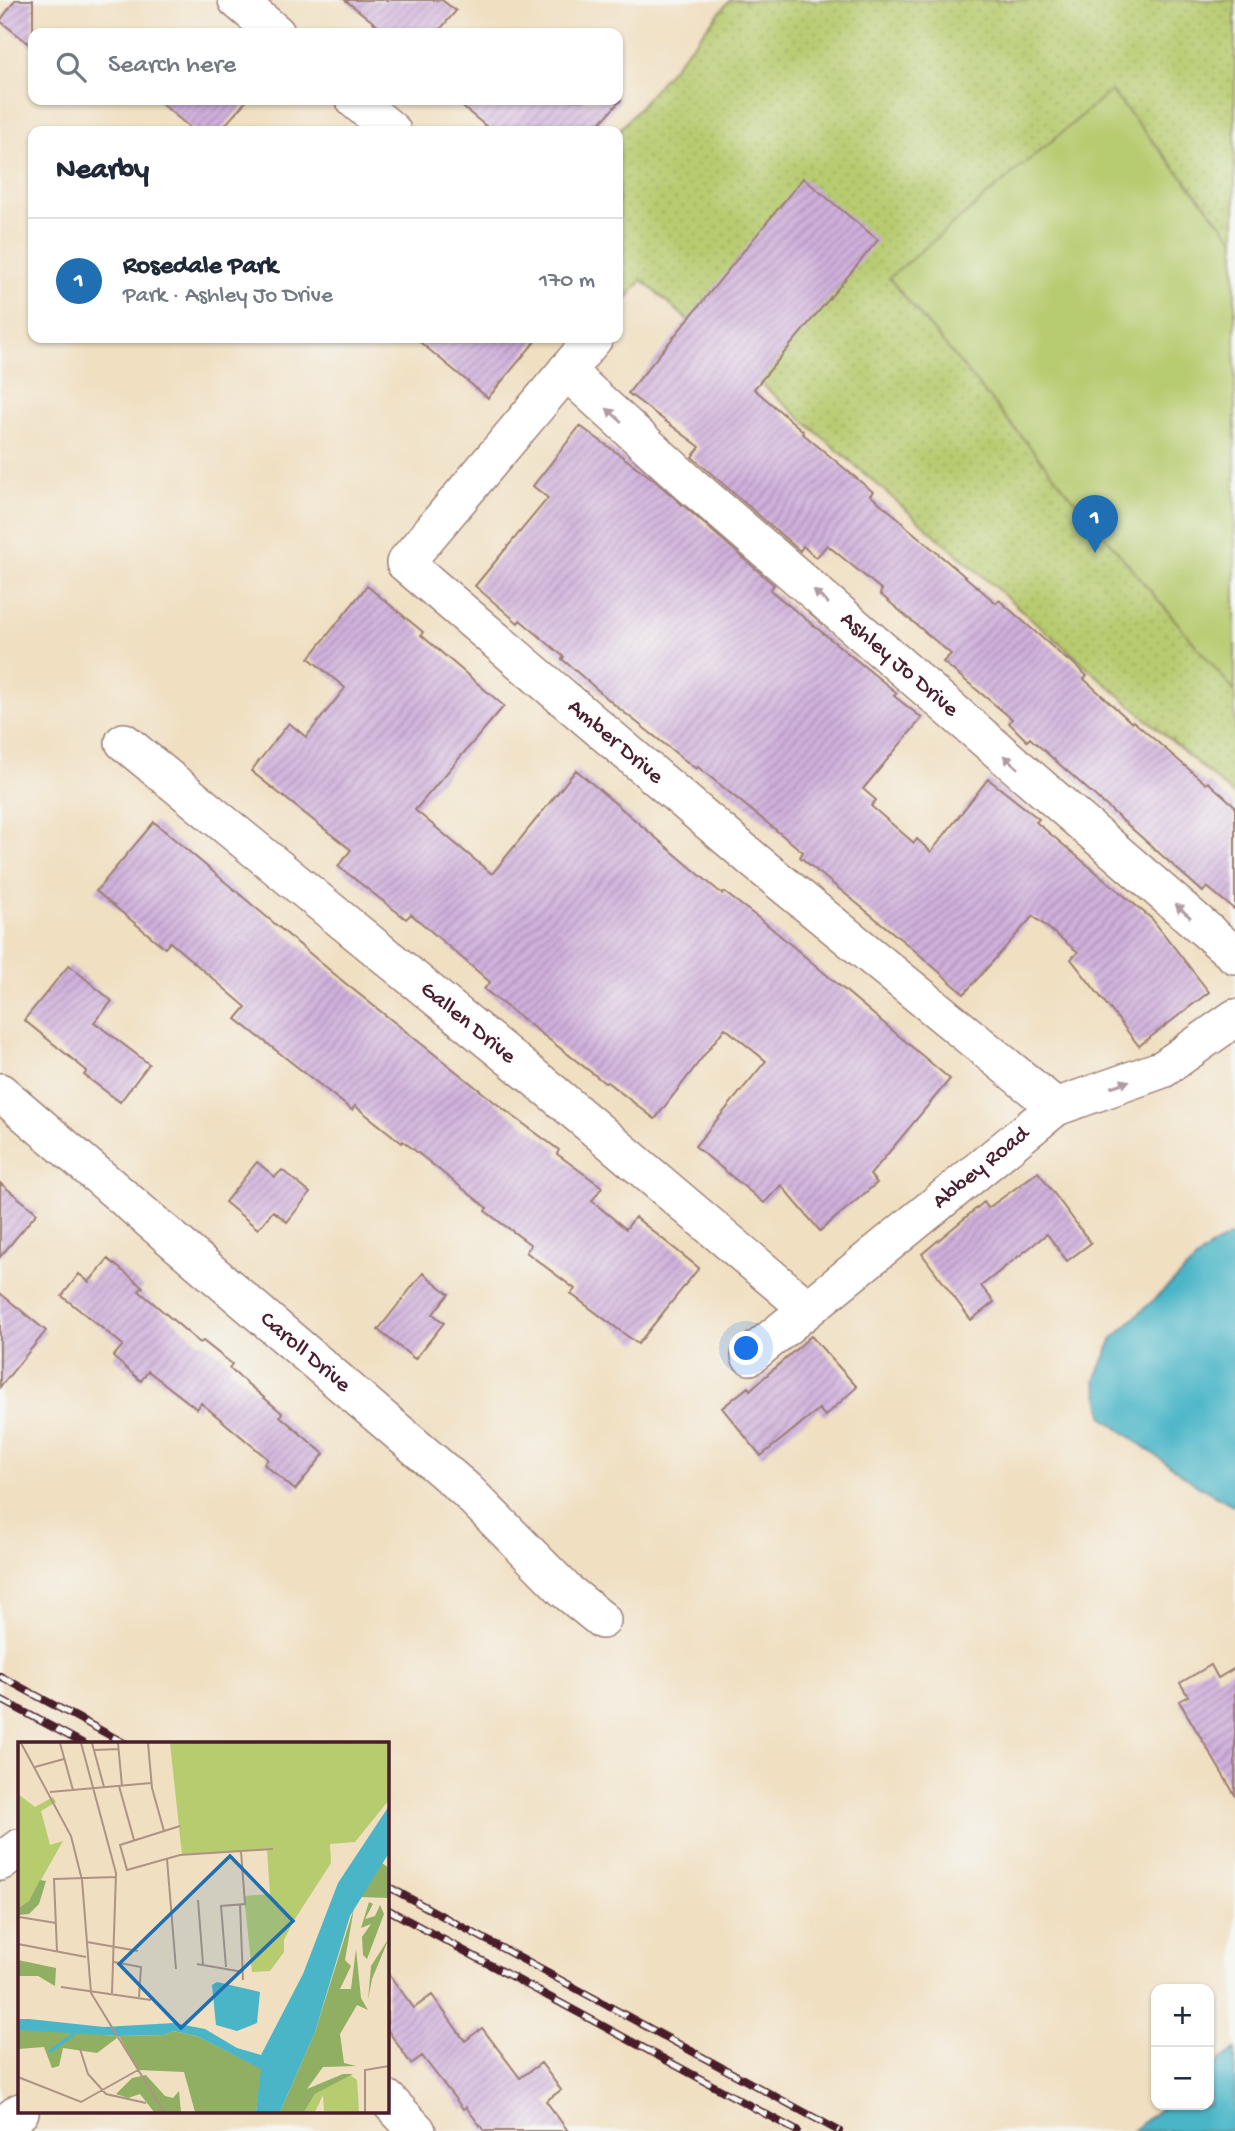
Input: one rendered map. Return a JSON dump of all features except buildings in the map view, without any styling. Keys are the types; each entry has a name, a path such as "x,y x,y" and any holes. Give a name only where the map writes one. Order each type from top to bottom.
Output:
{"street":[{"path":"237,0 270,28"},
{"path":"361,105 386,126"},
{"name":"Amber Drive","path":"590,343 405,563 746,853 1056,1107"},
{"name":"Ashley Jo Drive","path":"566,371 691,485 1235,956"},
{"name":"Gallen Drive","path":"124,742 552,1092 807,1308"},
{"name":"Abbey Road","path":"750,1356 1056,1107 1163,1069 1235,1018"},
{"name":"Caroll Drive","path":"0,1092 466,1490 565,1590 602,1620"},
{"path":"0,1862 18,1849"},
{"path":"388,2100 417,2131"},
{"path":"0,2127 18,2114"}],"green space":[{"path":"730,0 1235,0 1235,796 642,280 623,303 623,126"},
{"path":"1111,91 1235,240 1235,692 889,278"}],"water":[{"path":"1235,1234 1235,1506 1198,1486 1104,1418 1095,1380 1113,1338 1210,1247"},
{"path":"1235,2050 1235,2131 1132,2131 1159,2110 1214,2110 1214,2065"}],"railway":[{"path":"0,1676 122,1742"},
{"path":"0,1699 80,1742"},
{"path":"388,1887 839,2131"},
{"path":"388,1910 797,2131"}],"place":[{"name":"Rosedale Park","path":"1095,553"}]}
